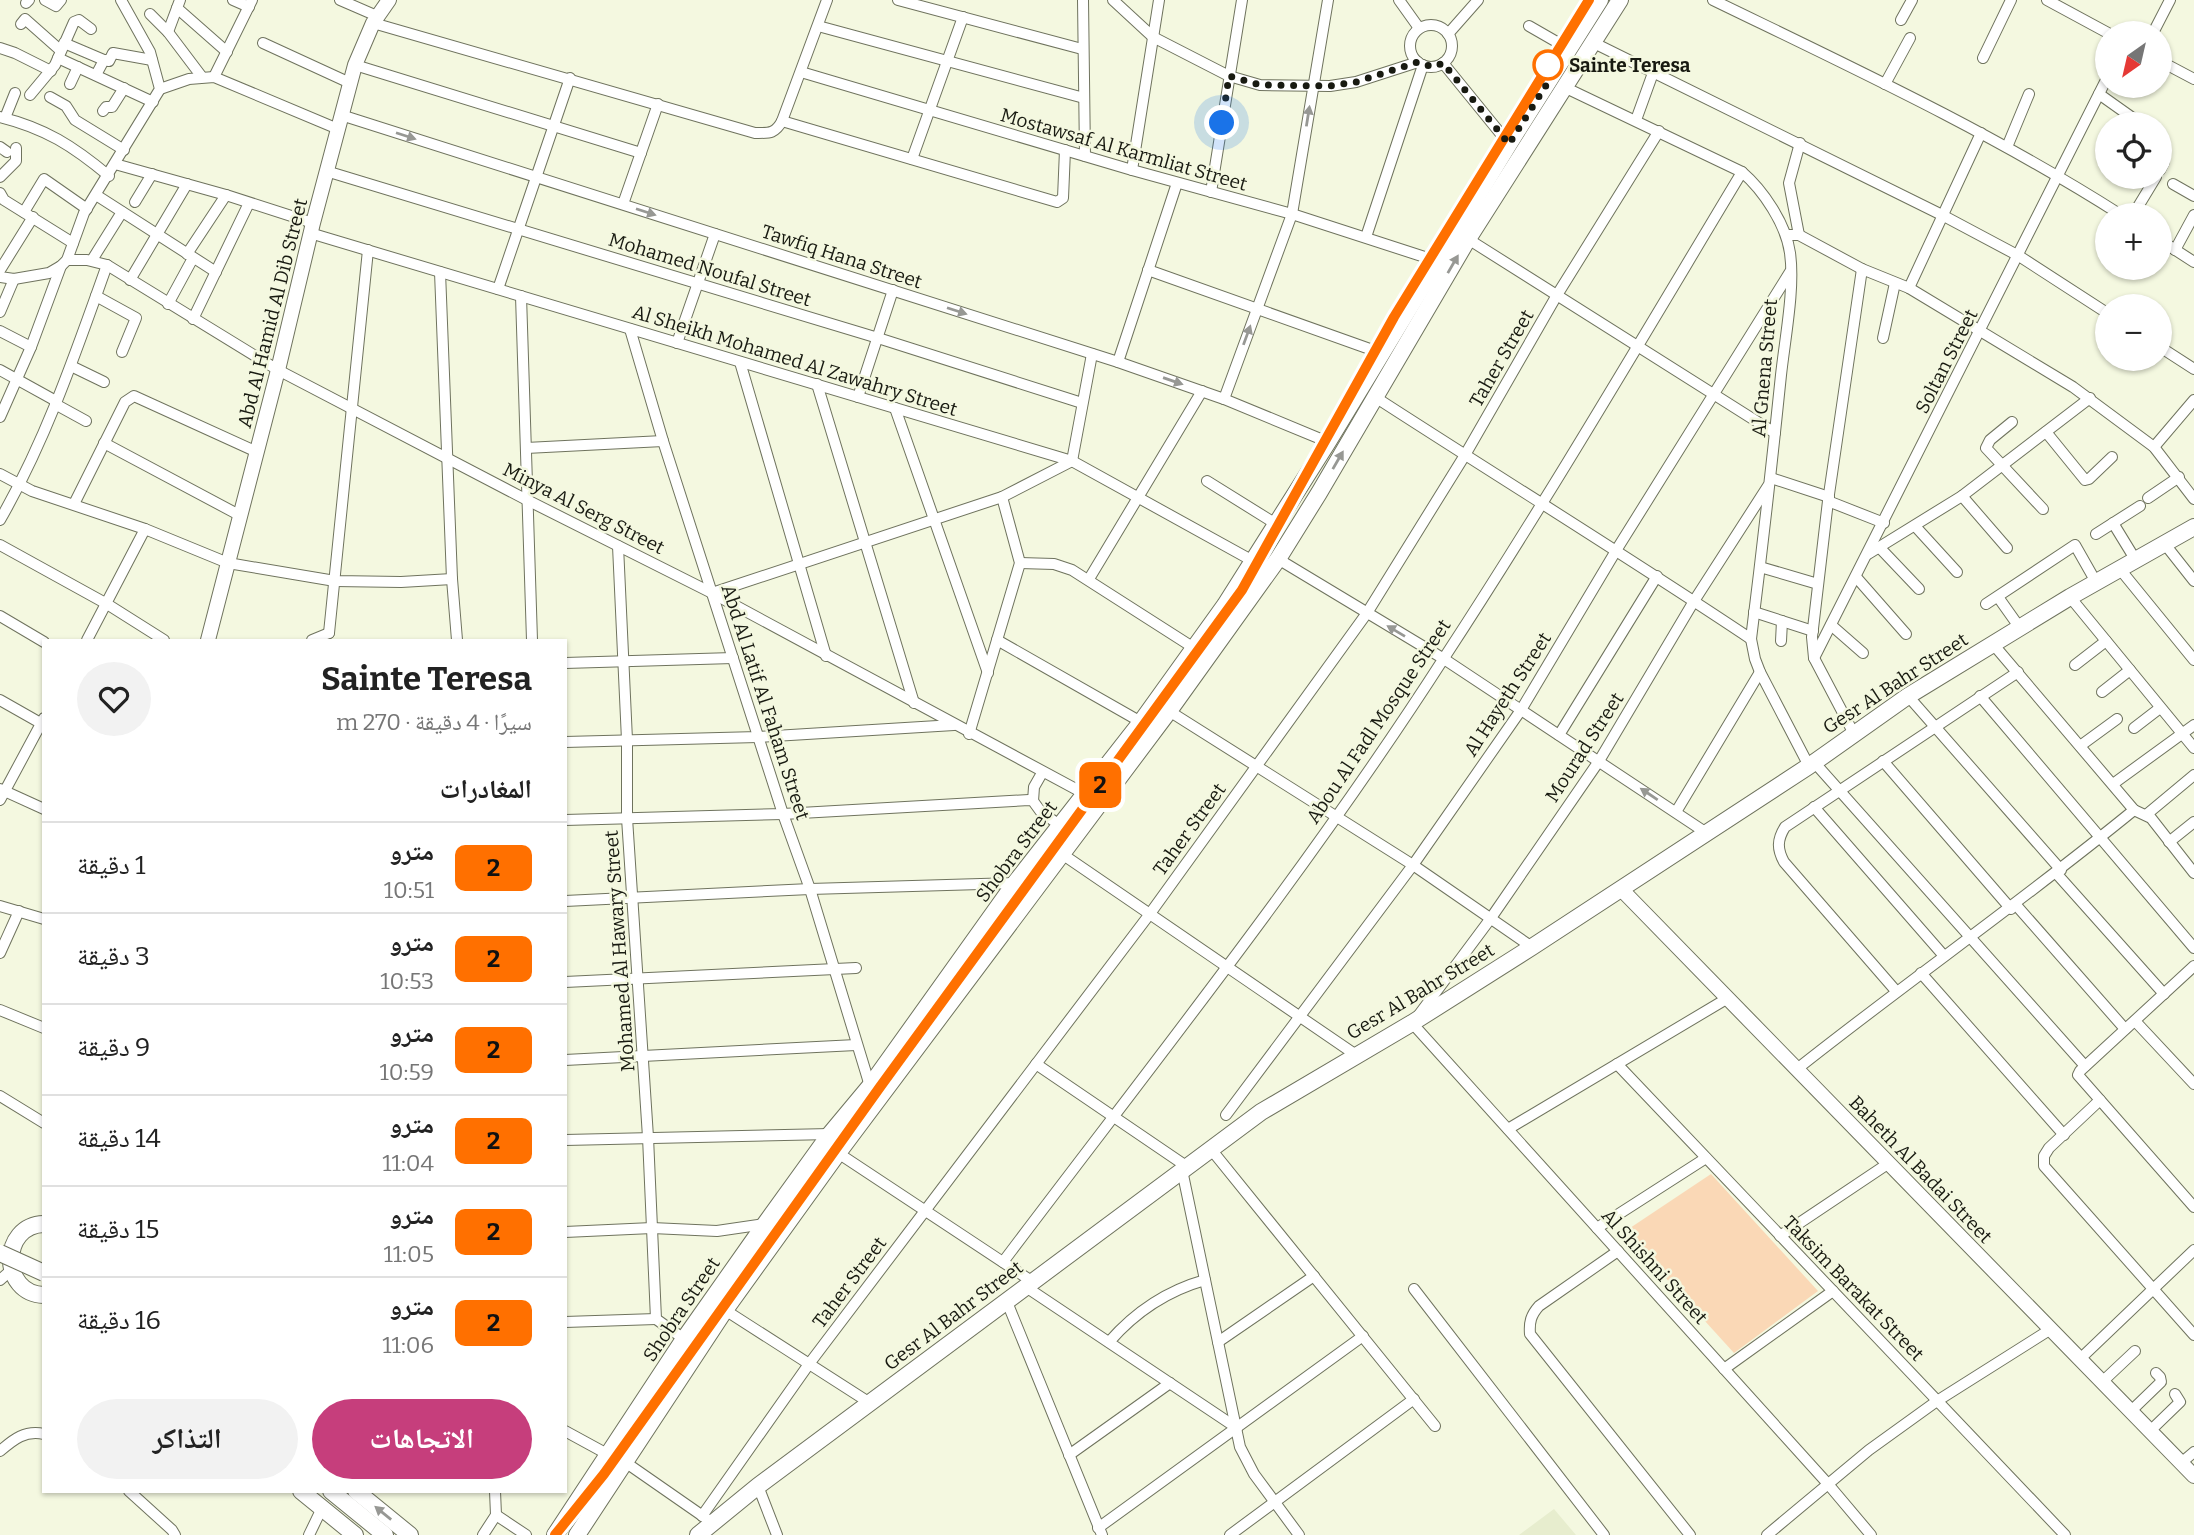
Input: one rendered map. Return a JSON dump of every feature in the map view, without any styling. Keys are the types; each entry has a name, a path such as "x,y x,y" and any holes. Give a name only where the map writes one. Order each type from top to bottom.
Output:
{"main road":[{"name":"Shobra Street","path":"555,1535 684,1339 765,1224 830,1134 870,1086 1016,883 1141,722 1225,605 1600,0"},
{"name":"Shobra Street","path":"577,1535 725,1310 838,1153 1169,711 1278,559 1468,239 1619,0"},
{"path":"1302,482 1309,490 1319,494"},
{"path":"1278,520 1291,518 1298,528"},
{"name":"Gesr Al Bahr Street","path":"698,1535 707,1519 758,1486 1261,1112 1413,1022 1532,947 1812,764 1908,696 2119,568 2194,527"},
{"path":"3,1261 13,1238 22,1230 42,1224"},
{"path":"3,1261 42,1272"},
{"path":"3,1261 21,1288 33,1294 42,1294"},
{"path":"303,1493 355,1535"},
{"path":"333,1493 384,1535"},
{"path":"358,1493 410,1535"}],"street":[{"path":"45,0 56,6 61,0"},
{"path":"160,89 208,77 227,52 250,3 233,0"},
{"path":"340,0 375,20 755,133 771,134 778,129 782,121 827,0"},
{"name":"Abd Al Hamid Al Dib Street","path":"208,639 278,370 311,228 355,65 375,20 388,0"},
{"path":"898,0 1082,49"},
{"path":"1083,0 1085,156"},
{"path":"1113,0 1153,37 1229,76 1260,85 1312,87 1356,82 1420,64 1433,67 1448,58 1452,46 1448,34 1434,25 1419,28 1412,35 1412,54 1420,64"},
{"path":"1132,170 1159,0"},
{"path":"1211,192 1242,0"},
{"path":"1224,399 1292,214 1328,0"},
{"path":"1399,0 1419,28"},
{"path":"1448,34 1478,0"},
{"path":"1713,0 2007,146 2102,203"},
{"path":"1901,20 1912,0"},
{"path":"1983,58 2011,0"},
{"path":"2046,0 2095,26"},
{"path":"2159,21 2170,0"},
{"path":"1,416 87,209 160,89 152,60 124,1"},
{"path":"168,32 178,4 227,52"},
{"path":"150,14 208,77"},
{"path":"912,159 963,18"},
{"path":"21,24 24,19 78,67 153,102"},
{"path":"30,95 51,71 77,20 91,29"},
{"path":"818,26 1084,98"},
{"path":"1529,26 1569,49"},
{"path":"1885,84 1910,38"},
{"path":"1592,42 1942,215 2019,256 2095,305"},
{"path":"263,43 350,83"},
{"path":"0,48 51,71"},
{"path":"61,50 109,61 113,53 152,60"},
{"path":"96,75 104,60"},
{"path":"1443,63 1509,144"},
{"path":"1366,237 1420,64"},
{"path":"355,65 641,153"},
{"path":"70,84 78,67"},
{"path":"2172,67 2194,79"},
{"name":"Mostawsaf Al Karmliat Street","path":"801,72 1132,170 1292,214 1437,261"},
{"path":"1636,120 1653,73"},
{"name":"Tawfiq Hana Street","path":"208,77 339,122 536,177 1118,362 1224,399 1328,442"},
{"path":"498,289 570,78"},
{"name":"Al Gnena Street","path":"1564,87 1742,172 1752,180 1786,235 1790,272 1771,481 1751,639 1755,659 1812,764 1840,790 2085,1066"},
{"path":"92,131 106,107 112,107 124,88"},
{"path":"15,93 2,117 37,128 66,142 109,176"},
{"path":"2007,146 2029,94"},
{"path":"50,97 70,103 75,120 124,150"},
{"name":"Soltan Street","path":"1814,658 2097,98"},
{"path":"2105,98 2124,112"},
{"path":"623,204 658,104"},
{"path":"782,121 1059,202 1063,198 1065,150"},
{"name":"Taher Street","path":"707,1519 809,1364 1149,915 1367,613 1465,455 1557,295 1659,131"},
{"path":"1909,288 1980,133"},
{"path":"1799,235 1789,183 1800,143"},
{"path":"0,177 16,161 8,149"},
{"name":"Al Sheikh Mohamed Al Zawahry Street","path":"115,164 226,195 368,250 1072,461 1252,561"},
{"name":"Mohamed Noufal Street","path":"326,172 878,338 1082,403"},
{"name":"Abou Al Fadl Mosque Street","path":"1003,1262 1228,968 1444,659 1638,346 1742,172"},
{"path":"135,202 152,174"},
{"path":"0,270 44,179 87,209"},
{"path":"1118,362 1177,183"},
{"path":"130,280 187,184"},
{"path":"2173,184 2194,196"},
{"path":"96,195 216,272"},
{"path":"168,304 190,256 226,195"},
{"path":"1,200 73,243"},
{"path":"193,319 249,203"},
{"path":"92,260 122,212"},
{"path":"2175,250 2194,215"},
{"path":"677,343 715,234"},
{"path":"1786,235 1799,235 1862,269 1909,288 1981,329 2090,398 2154,447 2194,499"},
{"path":"1468,239 1775,433"},
{"path":"2172,248 2194,262"},
{"path":"318,639 335,636 335,580 368,250"},
{"name":"Minya Al Serg Street","path":"0,277 14,279 49,273 64,263 92,260 107,265 278,370 712,593 969,734 1085,794"},
{"path":"0,520 19,486 71,366 107,265"},
{"path":"1854,734 1814,658 1813,631 1862,269"},
{"path":"1147,270 1381,353"},
{"path":"440,272 452,579 457,639"},
{"name":"Al Hayeth Street","path":"1226,1115 1413,865 1521,710 1617,549 1790,272"},
{"path":"0,312 14,279"},
{"path":"1883,338 1895,283"},
{"path":"858,397 893,290"},
{"path":"96,296 136,318 122,352"},
{"path":"521,296 532,639"},
{"name":"Abd Al Latif Al Faham Street","path":"630,329 663,441 783,814 810,889 870,1086"},
{"path":"0,331 31,347"},
{"path":"712,593 1002,497 1072,461 1092,354"},
{"path":"2172,354 2194,369"},
{"path":"740,362 826,656"},
{"path":"71,366 104,382"},
{"path":"0,370 86,421"},
{"path":"817,384 914,703"},
{"path":"1089,579 1202,391"},
{"path":"74,504 125,401 134,396 257,452"},
{"path":"1375,397 1617,549 1751,639"},
{"path":"1868,554 1962,496 2090,398"},
{"path":"2154,447 2194,401"},
{"path":"895,408 988,673"},
{"path":"2012,422 1987,444 1986,448 2043,509"},
{"path":"2046,432 2085,480 2090,479 2112,457"},
{"path":"526,448 663,441"},
{"path":"104,443 241,516"},
{"path":"0,474 19,486 145,529 228,563 335,580 390,582 452,579"},
{"path":"2096,534 2179,477"},
{"path":"1207,481 1278,520"},
{"path":"1771,481 1829,499 1884,523"},
{"name":"Mourad Street","path":"1413,1022 1491,918 1599,761 1771,481"},
{"path":"1962,496 2007,548"},
{"path":"969,734 1020,564 1002,497"},
{"path":"2113,523 2135,559"},
{"path":"1915,526 1957,572"},
{"path":"88,639 145,529"},
{"path":"2164,543 2194,581"},
{"path":"0,545 107,604 162,639"},
{"path":"1986,604 2075,545 2096,582"},
{"name":"Mohamed Al Hawary Street","path":"618,546 627,740 627,818 644,1057 656,1319"},
{"path":"1880,547 1919,589"},
{"path":"1278,559 1444,659 1705,832"},
{"path":"1020,564 1054,564 1072,570 1194,648"},
{"path":"1760,567 1818,584"},
{"path":"2119,568 2194,660"},
{"path":"1559,735 1657,576"},
{"path":"1856,577 1906,634"},
{"path":"1998,597 2020,628"},
{"path":"2070,597 2194,748"},
{"path":"1754,612 1813,631"},
{"path":"0,617 42,641"},
{"path":"1781,641 1782,621"},
{"path":"1831,625 1863,653"},
{"path":"997,640 1141,722"},
{"path":"2074,665 2106,641"},
{"path":"1993,644 2134,810 2151,818 2194,873"},
{"path":"567,663 733,658"},
{"path":"2102,692 2130,670"},
{"path":"1675,812 1760,672"},
{"path":"1896,991 1784,862 1778,844 1780,835 1785,827 1814,807 2018,672"},
{"path":"1908,696 2164,993"},
{"path":"1980,696 2194,948"},
{"path":"0,700 42,721"},
{"path":"2134,727 2160,708"},
{"path":"1169,711 1413,865 1532,947"},
{"path":"2080,746 2117,719"},
{"path":"42,724 2,793 42,808"},
{"path":"567,742 758,737 954,724"},
{"path":"2113,784 2194,725"},
{"path":"1884,761 2125,1029"},
{"path":"1042,773 1034,787 1033,801 1041,811 1061,826"},
{"path":"2146,815 2194,775"},
{"path":"567,820 783,814 1033,801"},
{"path":"1814,807 1944,956"},
{"path":"1797,1069 1896,991 2059,872 2134,810"},
{"path":"2169,842 2194,822"},
{"path":"1062,854 1356,1055"},
{"path":"567,901 810,889 1016,883"},
{"name":"Baheth Al Badai Street","path":"1621,889 2194,1476"},
{"path":"0,906 42,918"},
{"path":"0,953 19,911"},
{"path":"2194,966 2078,1073 2194,1207"},
{"path":"567,982 856,968"},
{"path":"1921,973 2064,1135"},
{"path":"1508,1129 1728,998"},
{"path":"0,1010 42,1027"},
{"path":"2135,1021 2194,1084"},
{"name":"Al Shishni Street","path":"1413,1022 1871,1535"},
{"path":"567,1060 856,1045"},
{"path":"1036,1064 1184,1168 1205,1280 1244,1457 1299,1535"},
{"name":"Taksim Barakat Street","path":"1617,1065 2065,1535"},
{"path":"0,1096 42,1123"},
{"path":"2100,1100 2044,1156 2045,1166 2194,1335"},
{"path":"567,1140 830,1134"},
{"path":"1210,1148 1435,1426"},
{"path":"838,1153 1003,1262 1109,1342 1237,1427"},
{"path":"1597,1228 1706,1158"},
{"path":"1780,1236 1889,1164"},
{"path":"567,1232 652,1228 717,1231 765,1224"},
{"path":"2080,1359 2194,1250"},
{"path":"1618,1251 1539,1306 1529,1323 1530,1334 1690,1535"},
{"path":"1218,1342 1314,1276"},
{"path":"1109,1342 1136,1314 1152,1303 1168,1293 1205,1280"},
{"path":"1414,1289 1604,1535"},
{"path":"1724,1369 1833,1291"},
{"path":"1007,1302 1100,1532 1237,1427 1363,1336"},
{"path":"725,1310 870,1403"},
{"path":"567,1322 656,1319 684,1339"},
{"path":"1766,1535 1869,1450 1937,1401 2050,1329"},
{"path":"2102,1382 2134,1351"},
{"path":"2131,1411 2161,1382 2156,1373"},
{"path":"1069,1455 1170,1383"},
{"path":"2150,1431 2180,1402 2175,1394"},
{"path":"1230,1535 1414,1399"},
{"path":"567,1432 609,1454"},
{"path":"0,1451 16,1437 26,1433 42,1434"},
{"path":"2181,1463 2194,1451"},
{"path":"625,1462 707,1519"},
{"path":"758,1486 776,1535"},
{"path":"134,1493 175,1535"},
{"path":"483,1535 496,1515 495,1493"},
{"path":"309,1535 322,1508"},
{"path":"496,1515 526,1535"}],"shaded area":[{"path":"1711,1174 1818,1291 1734,1353 1624,1232"},
{"path":"1554,1509 1576,1535 1519,1535"}],"metro line":[{"name":"2","path":"555,1535 604,1474 880,1087 1242,590 1394,317 1589,0"}],"place":[{"name":"Sainte Teresa","path":"1548,65"}],"route":[{"path":"1222,123 1229,76 1260,85 1330,86 1356,82 1418,62 1433,67 1443,63 1509,144 1557,68 1548,65"}]}
